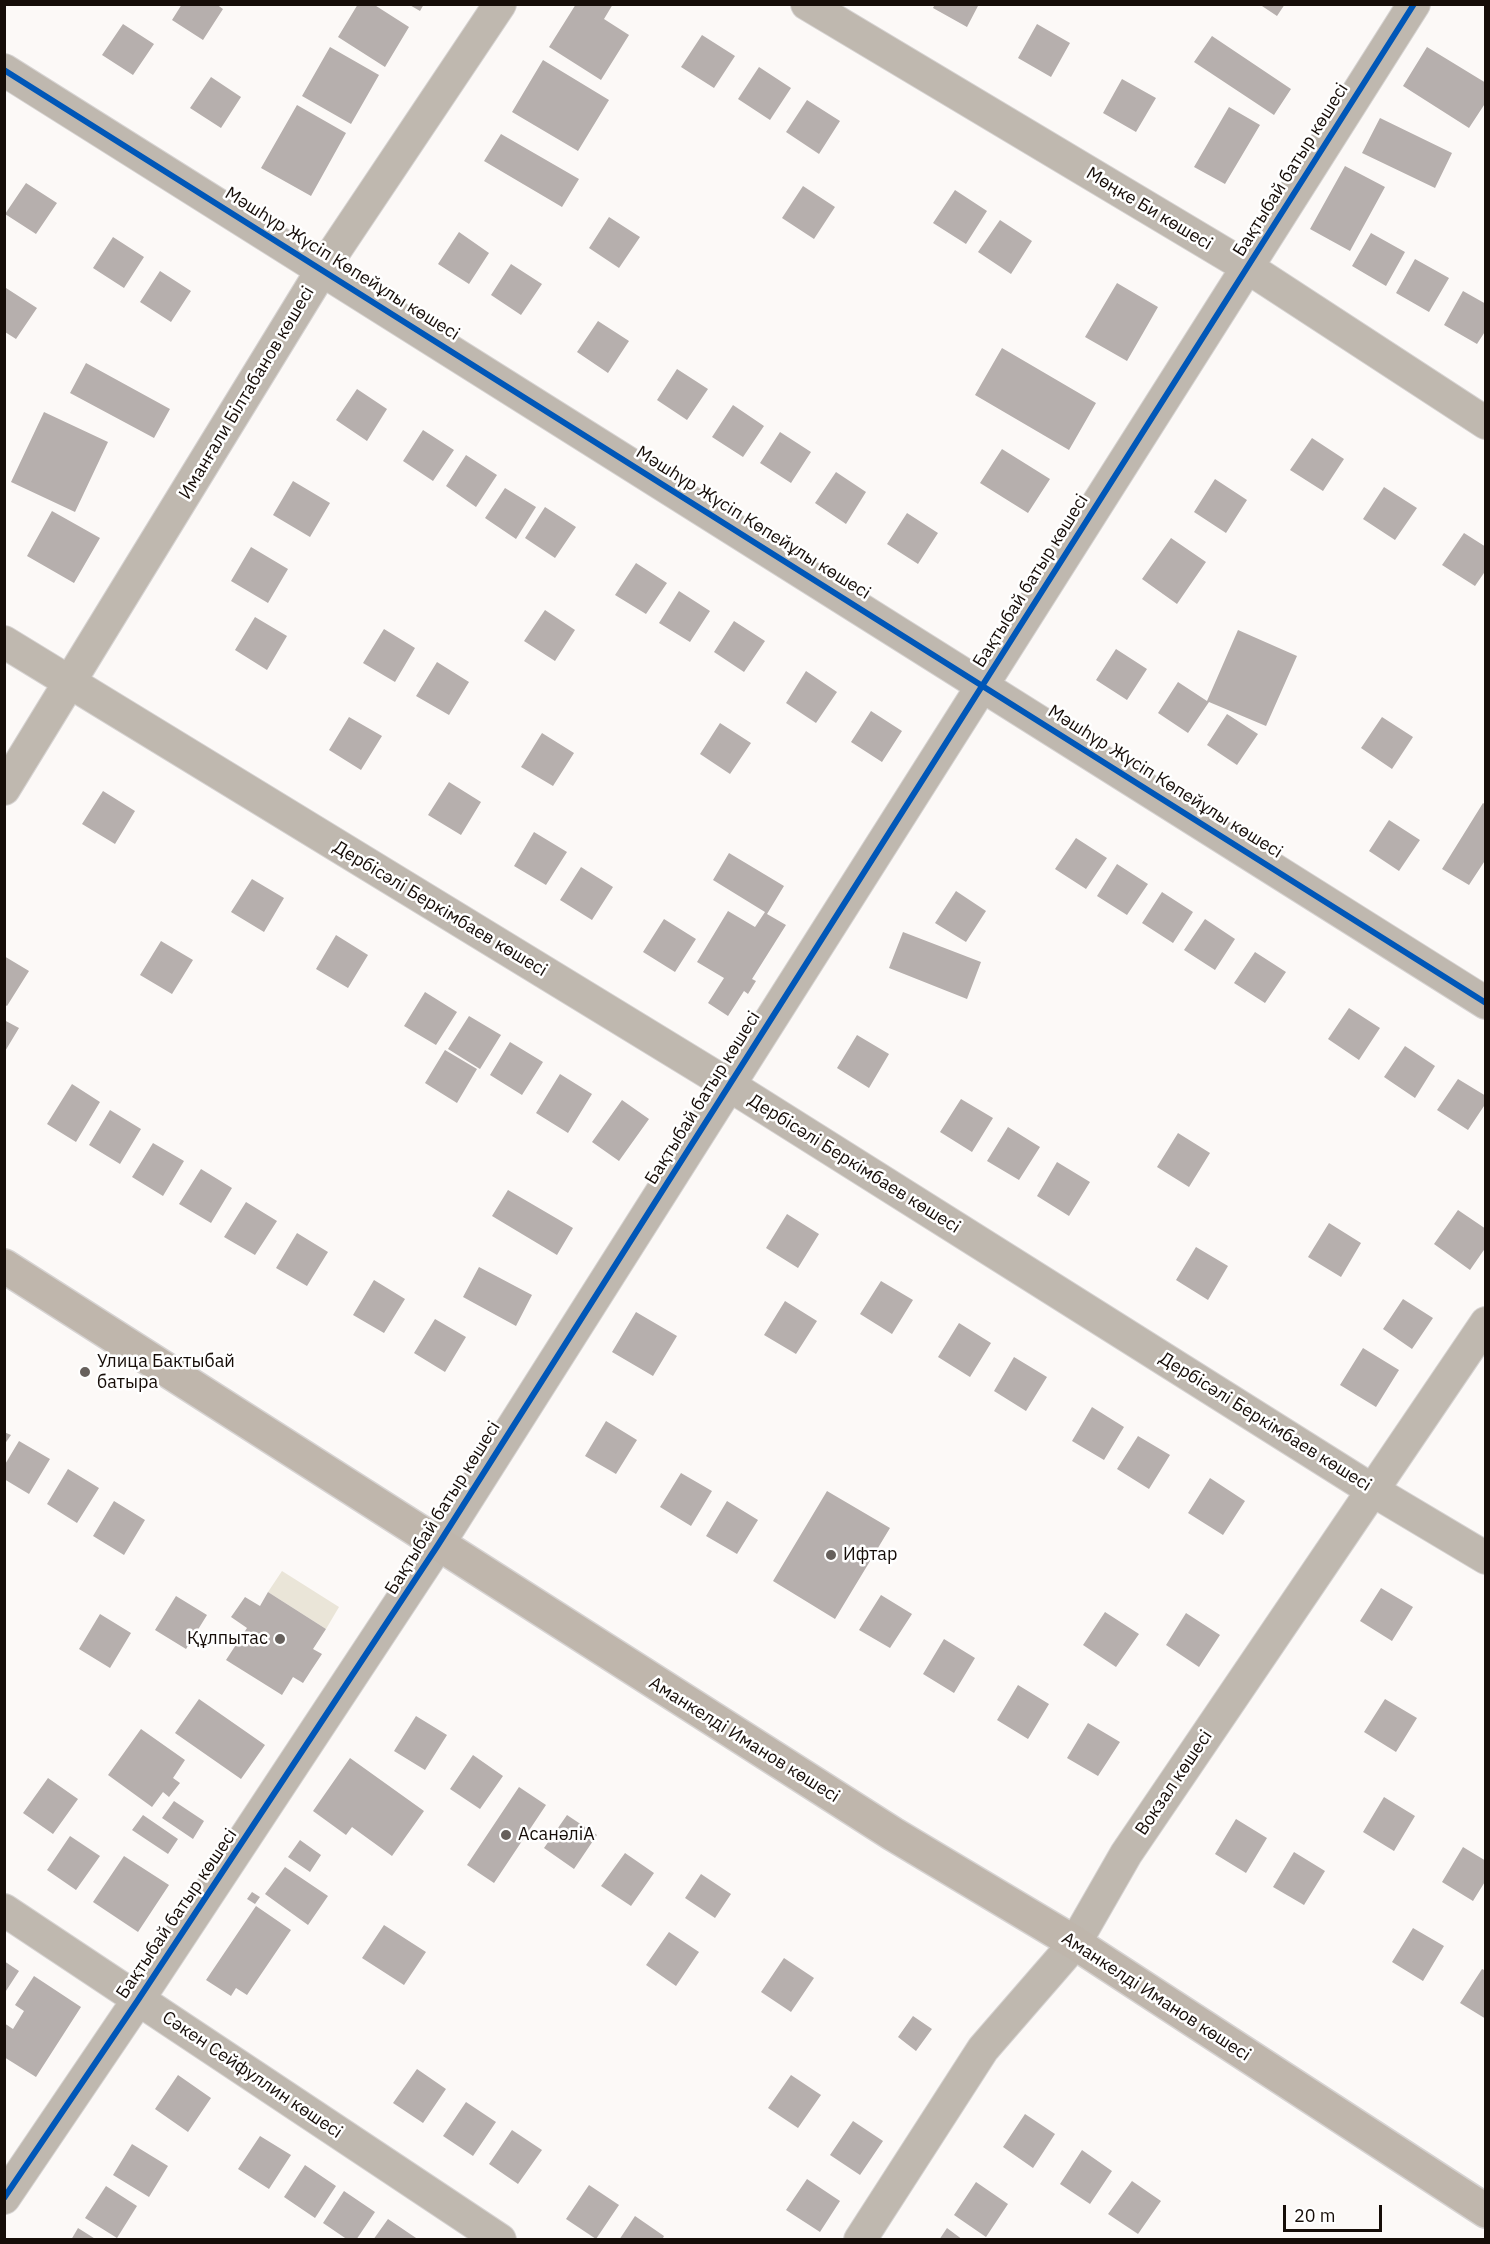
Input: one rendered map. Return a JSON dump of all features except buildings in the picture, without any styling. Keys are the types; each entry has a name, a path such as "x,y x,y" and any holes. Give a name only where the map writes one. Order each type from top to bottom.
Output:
{"main road":[{"name":"Аманкелді Иманов көшесі","path":"4,1266 893,1834 1075,1943 1485,2211"}],"street":[{"name":"Иманғали Білтабанов көшесі","path":"4,789 322,270 500,4"},
{"name":"Мөңке Би көшесі","path":"807,4 1247,267 1485,423"},
{"name":"Бақтыбай батыр көшесі","path":"4,2198 138,2000 438,1545 1414,4"},
{"name":"Мәшһүр Жүсіп Көпейұлы көшесі","path":"4,70 1485,1003"},
{"name":"Дербісәлі Беркімбаев көшесі","path":"4,642 729,1085 1372,1490 1485,1558"},
{"name":"Вокзал көшесі","path":"860,2240 983,2049 1075,1943 1126,1854 1485,1323"},
{"name":"Сәкен Сейфуллин көшесі","path":"4,1910 500,2240"}],"shaded area":[{"path":"282,1571 339,1607 326,1629 268,1592"}],"cycle path":[{"path":"4,2198 138,2000 438,1545 1414,4"},
{"path":"4,70 1486,1003"}],"place":[{"name":"Улица Бактыбай батыра","path":"85,1372"},
{"name":"Ифтар","path":"831,1555"},
{"name":"Құлпытас","path":"280,1639"},
{"name":"АсанәліА","path":"506,1835"}]}
